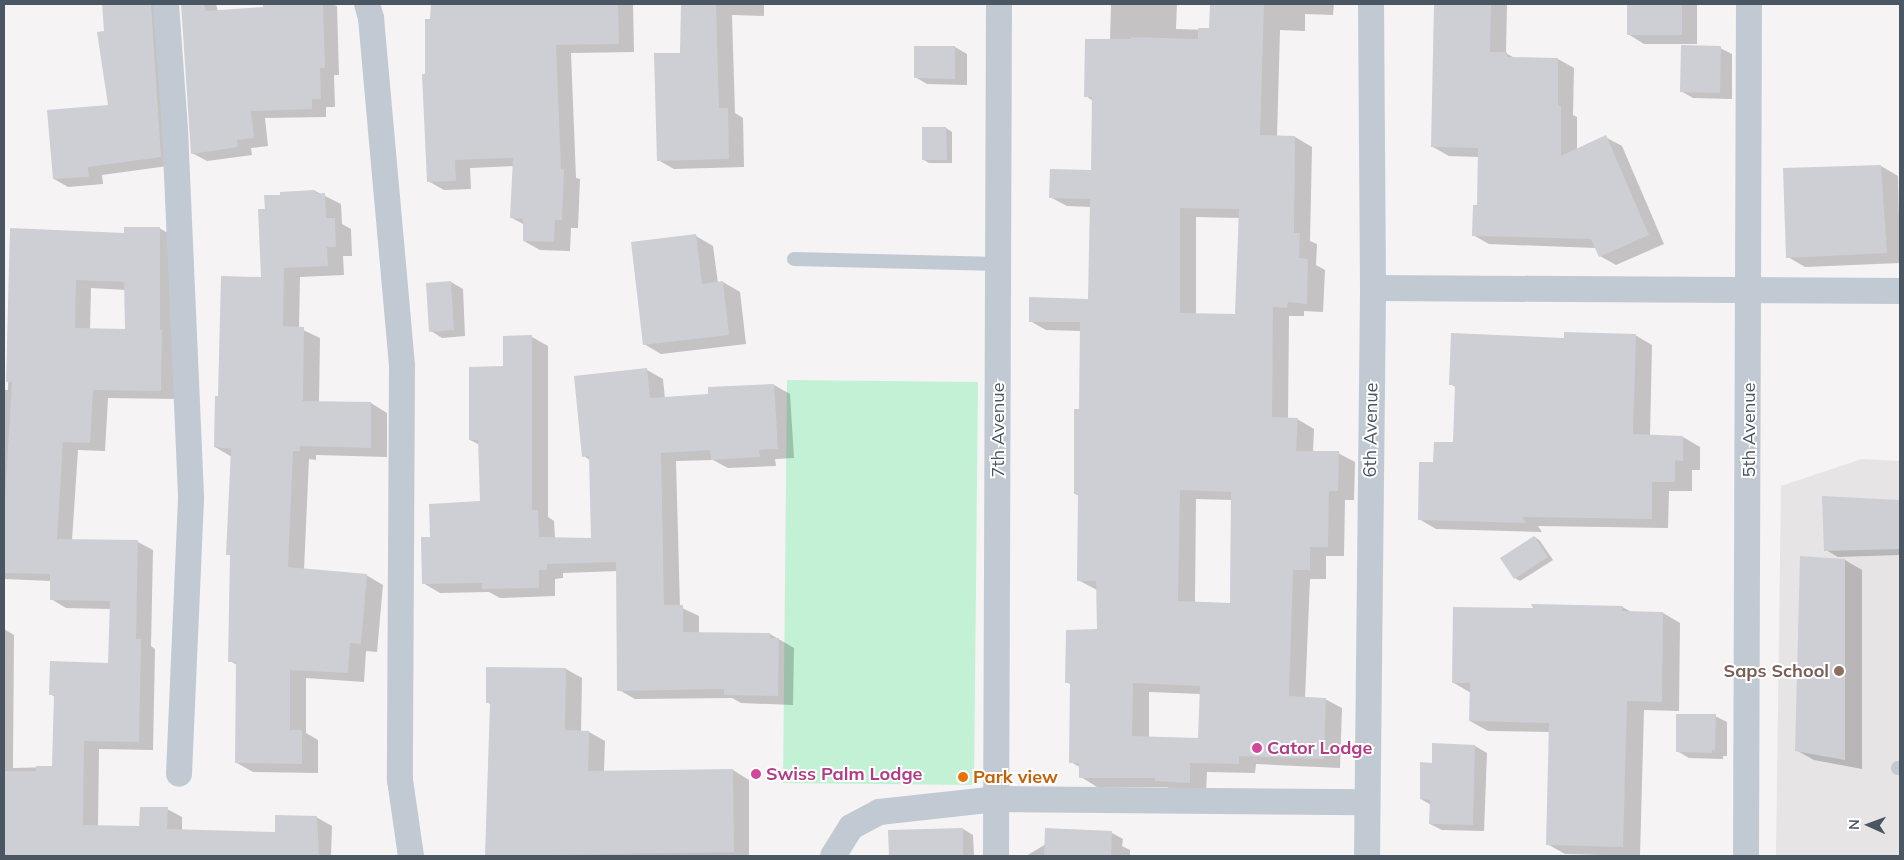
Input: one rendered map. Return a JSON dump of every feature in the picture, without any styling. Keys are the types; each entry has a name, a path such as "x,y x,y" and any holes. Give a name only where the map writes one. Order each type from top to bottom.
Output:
{"street":[{"path":"166,4 175,139 191,499 179,774"},
{"path":"367,4 371,18 402,366 400,780 411,856"},
{"name":"7th Avenue","path":"996,856 999,4"},
{"name":"6th Avenue","path":"1367,856 1373,288 1371,4"},
{"name":"5th Avenue","path":"1746,856 1750,291 1749,4"},
{"path":"1373,288 1900,291"},
{"path":"832,856 851,826 879,812 996,799 1367,802"}],"lane":[{"path":"794,259 999,264"}],"shaded area":[{"name":"Saps School","path":"1862,459 1900,461 1900,856 1776,856 1781,486"}],"green space":[{"path":"787,380 978,382 974,785 783,783"}],"building":[{"path":"102,4 151,4 161,157 88,167 89,177 53,179 47,110 108,105 97,32 104,31"},
{"path":"181,4 204,4 206,11 263,7 263,4 323,4 325,68 320,68 321,99 312,99 312,109 251,111 254,138 237,140 238,147 191,154"},
{"path":"431,4 618,4 619,44 556,45 561,169 564,169 562,220 555,220 554,242 523,241 523,219 510,218 513,158 455,160 456,181 427,182 422,74 425,74 425,19 430,19"},
{"path":"681,4 716,4 719,108 728,108 729,159 657,161 654,53 680,53"},
{"path":"1210,4 1264,4 1260,135 1295,136 1294,233 1300,233 1299,258 1308,259 1307,304 1288,302 1287,308 1273,307 1272,417 1298,418 1296,451 1339,451 1338,491 1329,491 1328,547 1310,547 1310,570 1293,570 1289,696 1326,698 1324,759 1239,756 1239,764 1190,763 1190,783 1155,781 1155,778 1079,778 1079,763 1069,763 1070,683 1065,683 1066,630 1097,629 1096,581 1077,581 1078,494 1074,494 1074,409 1079,409 1080,322 1029,322 1029,297 1088,299 1090,199 1049,198 1050,169 1091,170 1092,97 1084,97 1085,39 1131,39 1131,37 1198,39 1198,28 1209,28","holes":["1180,208 1239,209 1235,314 1180,313","1180,490 1231,492 1230,603 1178,601","1133,683 1200,686 1198,738 1132,736"]},
{"path":"1434,4 1491,4 1490,52 1507,52 1507,57 1558,58 1558,106 1561,106 1561,156 1606,135 1649,235 1599,257 1591,239 1472,236 1473,205 1477,205 1478,148 1431,147"},
{"path":"1627,4 1682,4 1682,35 1627,35"},
{"path":"1681,45 1721,46 1720,93 1680,92"},
{"path":"914,46 955,46 955,79 914,78"},
{"path":"922,127 946,127 947,160 922,160"},
{"path":"1881,165 1887,253 1786,258 1783,168"},
{"path":"315,190 316,194 325,193 326,218 335,218 336,247 327,247 328,266 284,268 283,326 304,327 303,401 371,402 371,448 300,446 300,451 293,451 288,567 367,574 361,644 350,643 348,673 290,670 290,730 302,730 302,764 235,763 236,662 228,662 230,555 226,555 231,449 214,447 215,396 218,396 221,276 261,277 258,209 265,209 264,195 280,195 280,192"},
{"path":"124,227 160,227 161,391 93,390 90,443 63,442 57,539 138,540 136,639 141,639 139,742 84,741 83,825 139,826 140,807 168,807 167,829 275,832 275,815 317,816 319,855 4,855 4,771 36,771 36,766 52,766 54,695 49,695 50,661 108,663 110,601 50,600 50,574 4,573 4,514 12,382 6,382 10,228 124,233","holes":["76,280 124,282 125,329 75,328"]},
{"path":"696,234 702,284 723,281 729,335 643,345 631,242"},
{"path":"451,281 454,330 429,332 426,283"},
{"path":"1564,332 1636,334 1633,434 1683,436 1683,461 1675,460 1675,482 1652,482 1652,519 1522,517 1526,523 1418,520 1419,462 1433,462 1434,442 1453,442 1455,385 1449,385 1451,333 1564,338"},
{"path":"532,335 532,510 538,510 539,537 591,538 589,456 582,457 574,376 647,368 650,398 708,394 708,387 774,384 778,449 759,450 760,457 711,460 710,450 661,453 664,605 683,605 683,632 770,633 770,638 779,638 778,696 724,695 724,689 617,691 616,562 547,564 547,570 539,570 539,588 482,589 482,583 422,584 421,537 430,537 429,504 480,501 478,440 469,440 469,367 503,366 503,336"},
{"path":"1822,496 1900,500 1900,549 1824,551"},
{"path":"1534,536 1548,557 1514,579 1500,558"},
{"path":"1800,556 1845,559 1845,760 1795,751"},
{"path":"1531,604 1623,606 1622,611 1663,612 1662,702 1627,701 1623,847 1546,845 1549,723 1469,721 1470,683 1452,683 1453,607 1533,608"},
{"path":"486,667 566,668 565,730 589,731 588,771 733,769 734,852 485,856 490,703 486,703"},
{"path":"1676,714 1716,714 1715,750 1712,750 1712,753 1676,752"},
{"path":"1432,743 1475,745 1473,825 1429,824 1430,800 1420,799 1420,762 1432,763"},
{"path":"963,828 963,856 889,856 888,830"},
{"path":"1045,828 1112,831 1111,856 1044,856"}],"place":[{"name":"Saps School","path":"1839,671"},
{"name":"Cator Lodge","path":"1257,748"},
{"name":"Swiss Palm Lodge","path":"756,774"},
{"name":"Park view","path":"963,777"}]}
